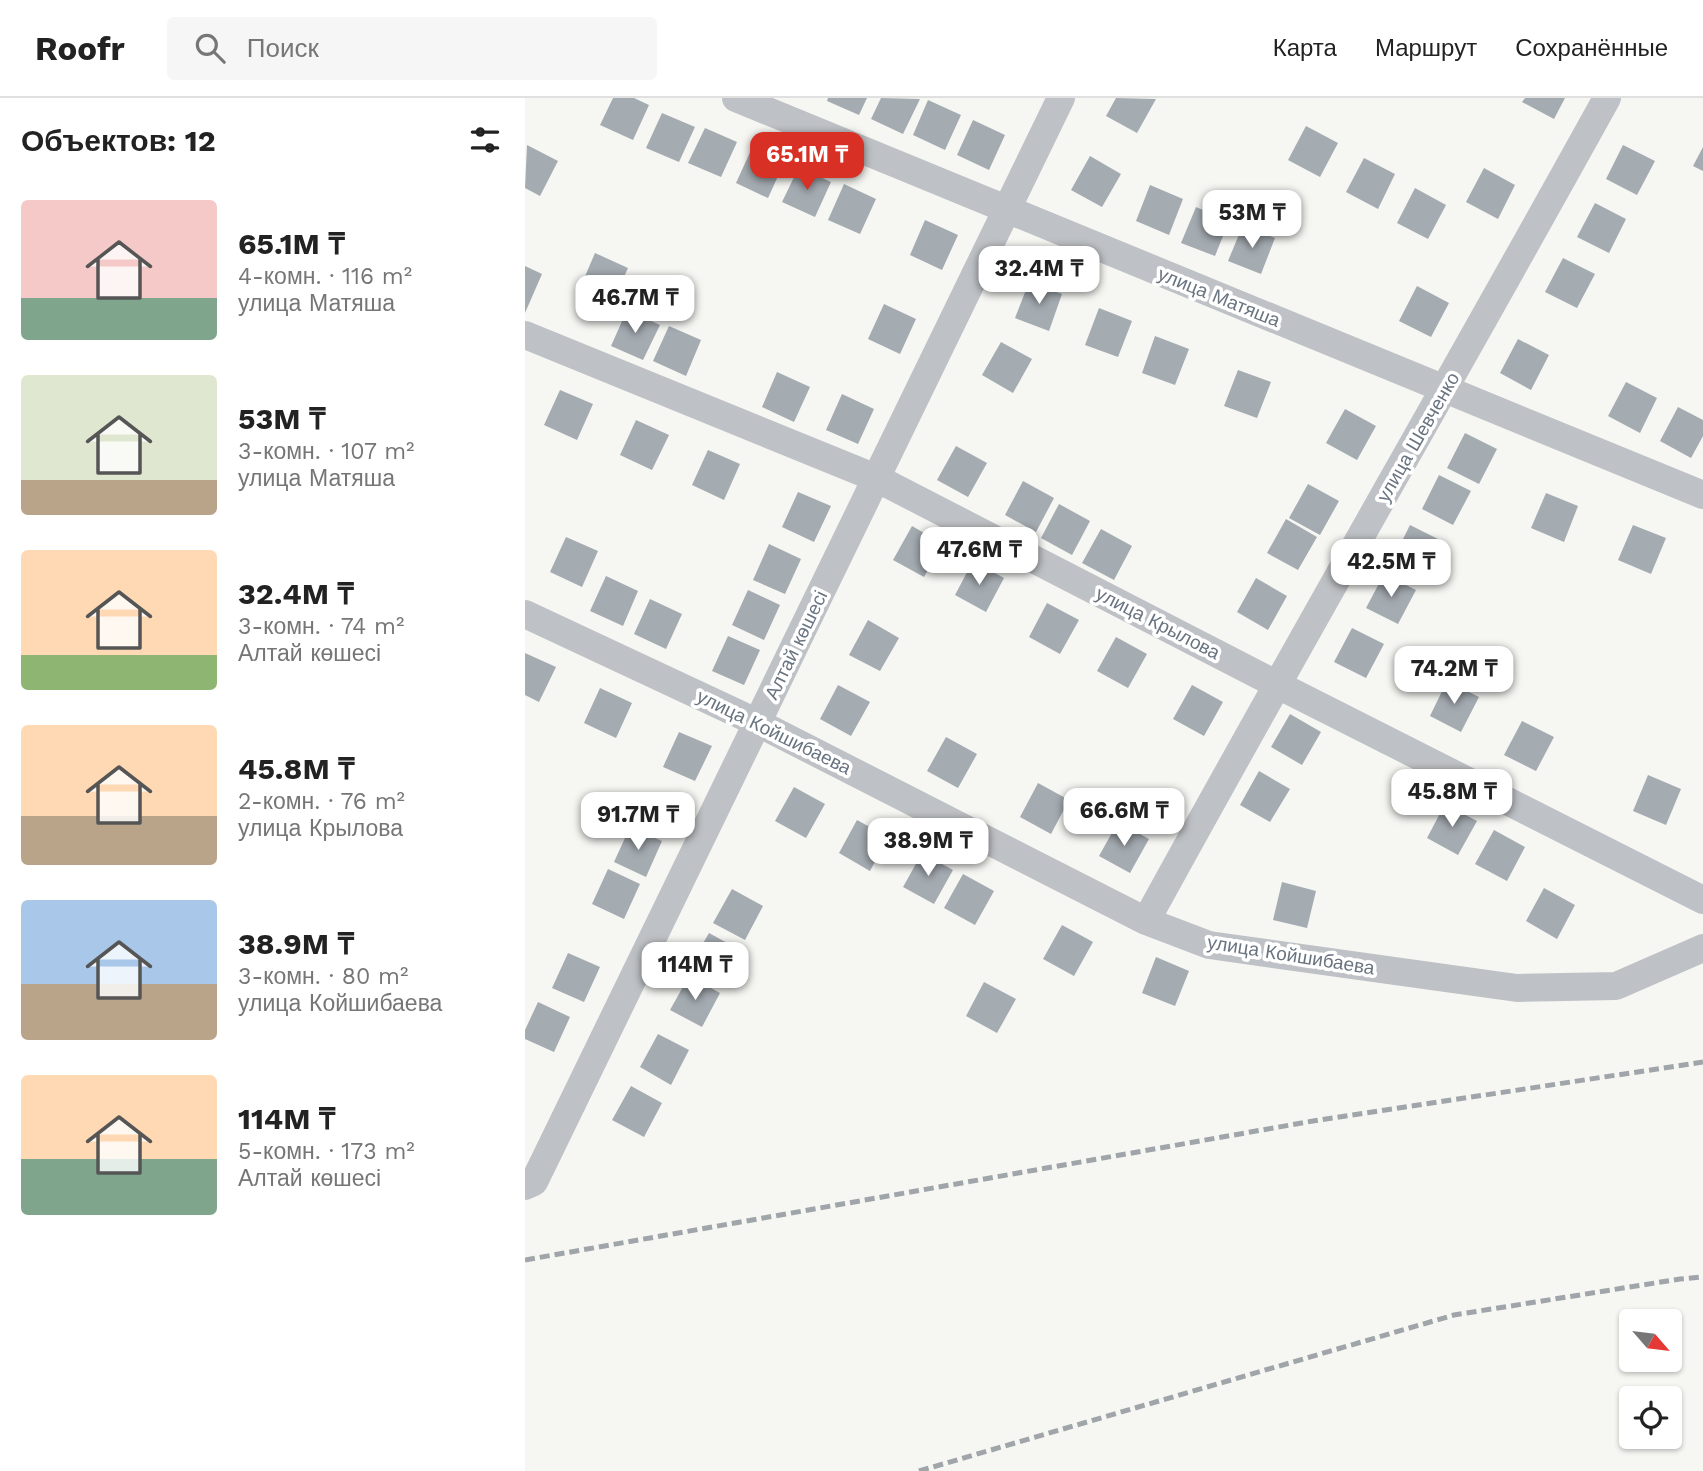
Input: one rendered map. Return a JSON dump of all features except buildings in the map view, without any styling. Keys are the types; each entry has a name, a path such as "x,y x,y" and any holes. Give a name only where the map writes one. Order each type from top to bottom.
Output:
{"street":[{"name":"улица Матяша","path":"736,98 1703,495"},
{"name":"Алтай көшесі","path":"525,1186 534,1182 1061,98"},
{"name":"улица Шевченко","path":"1146,921 1276,684 1445,390 1607,98"},
{"name":"улица Крылова","path":"525,335 876,478 1703,900"},
{"name":"улица Койшибаева","path":"525,614 758,723 1146,921 1209,945 1517,988 1616,986 1703,948"}],"railway":[{"path":"525,1260 1313,1121 1703,1062"},
{"path":"919,1471 1454,1315 1703,1277"}]}
